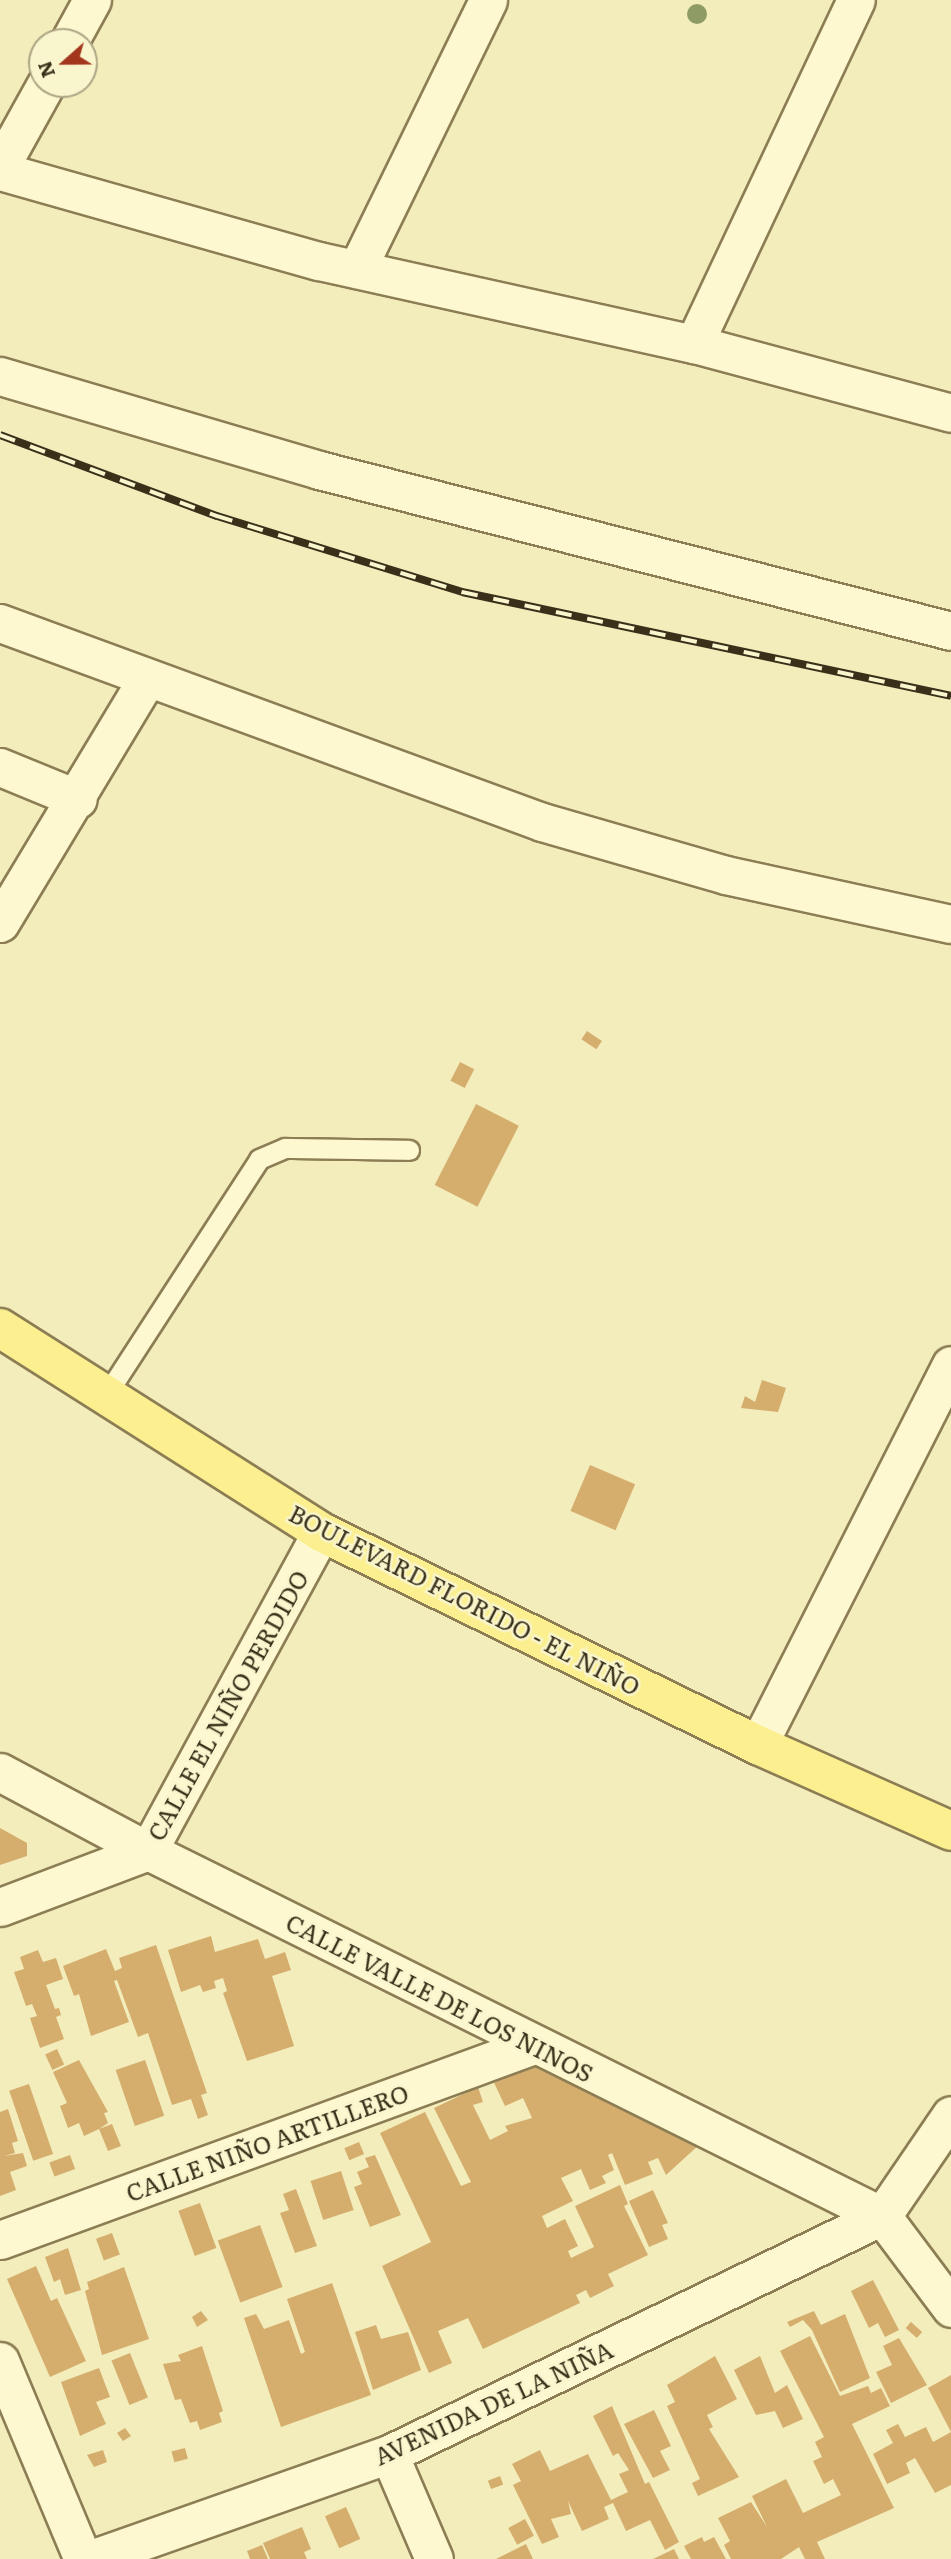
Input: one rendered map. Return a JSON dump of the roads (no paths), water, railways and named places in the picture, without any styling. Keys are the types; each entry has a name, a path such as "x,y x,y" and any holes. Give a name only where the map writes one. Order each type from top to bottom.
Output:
{"main road":[{"name":"BOULEVARD FLORIDO - EL NIÑO","path":"0,1328 321,1532 758,1745 951,1832"}],"street":[{"path":"77,28 92,0"},
{"path":"357,269 488,0"},
{"path":"694,344 856,0"},
{"path":"38,98 0,169 357,269 694,344 951,413"},
{"path":"0,376 319,470 951,631"},
{"path":"0,623 146,680 542,822 726,875 951,924"},
{"path":"0,923 78,799 146,680"},
{"path":"0,767 78,799"},
{"path":"758,1745 943,1399 951,1365"},
{"name":"CALLE EL NIÑO PERDIDO","path":"0,1906 148,1851 321,1532"},
{"name":"CALLE VALLE DE LOS NINOS","path":"0,1772 148,1851 882,2216"},
{"name":"CALLE NIÑO ARTILLERO","path":"0,2240 534,2045"},
{"path":"951,2115 882,2216 951,2308"},
{"name":"AVENIDA DE LA NIÑA","path":"91,2559 389,2454 882,2216"},
{"path":"0,2361 83,2559"},
{"path":"389,2454 434,2559"}],"lane":[{"path":"106,1395 259,1159 285,1148 409,1150"}],"railway":[{"path":"0,435 217,516 462,592 951,696"}]}
